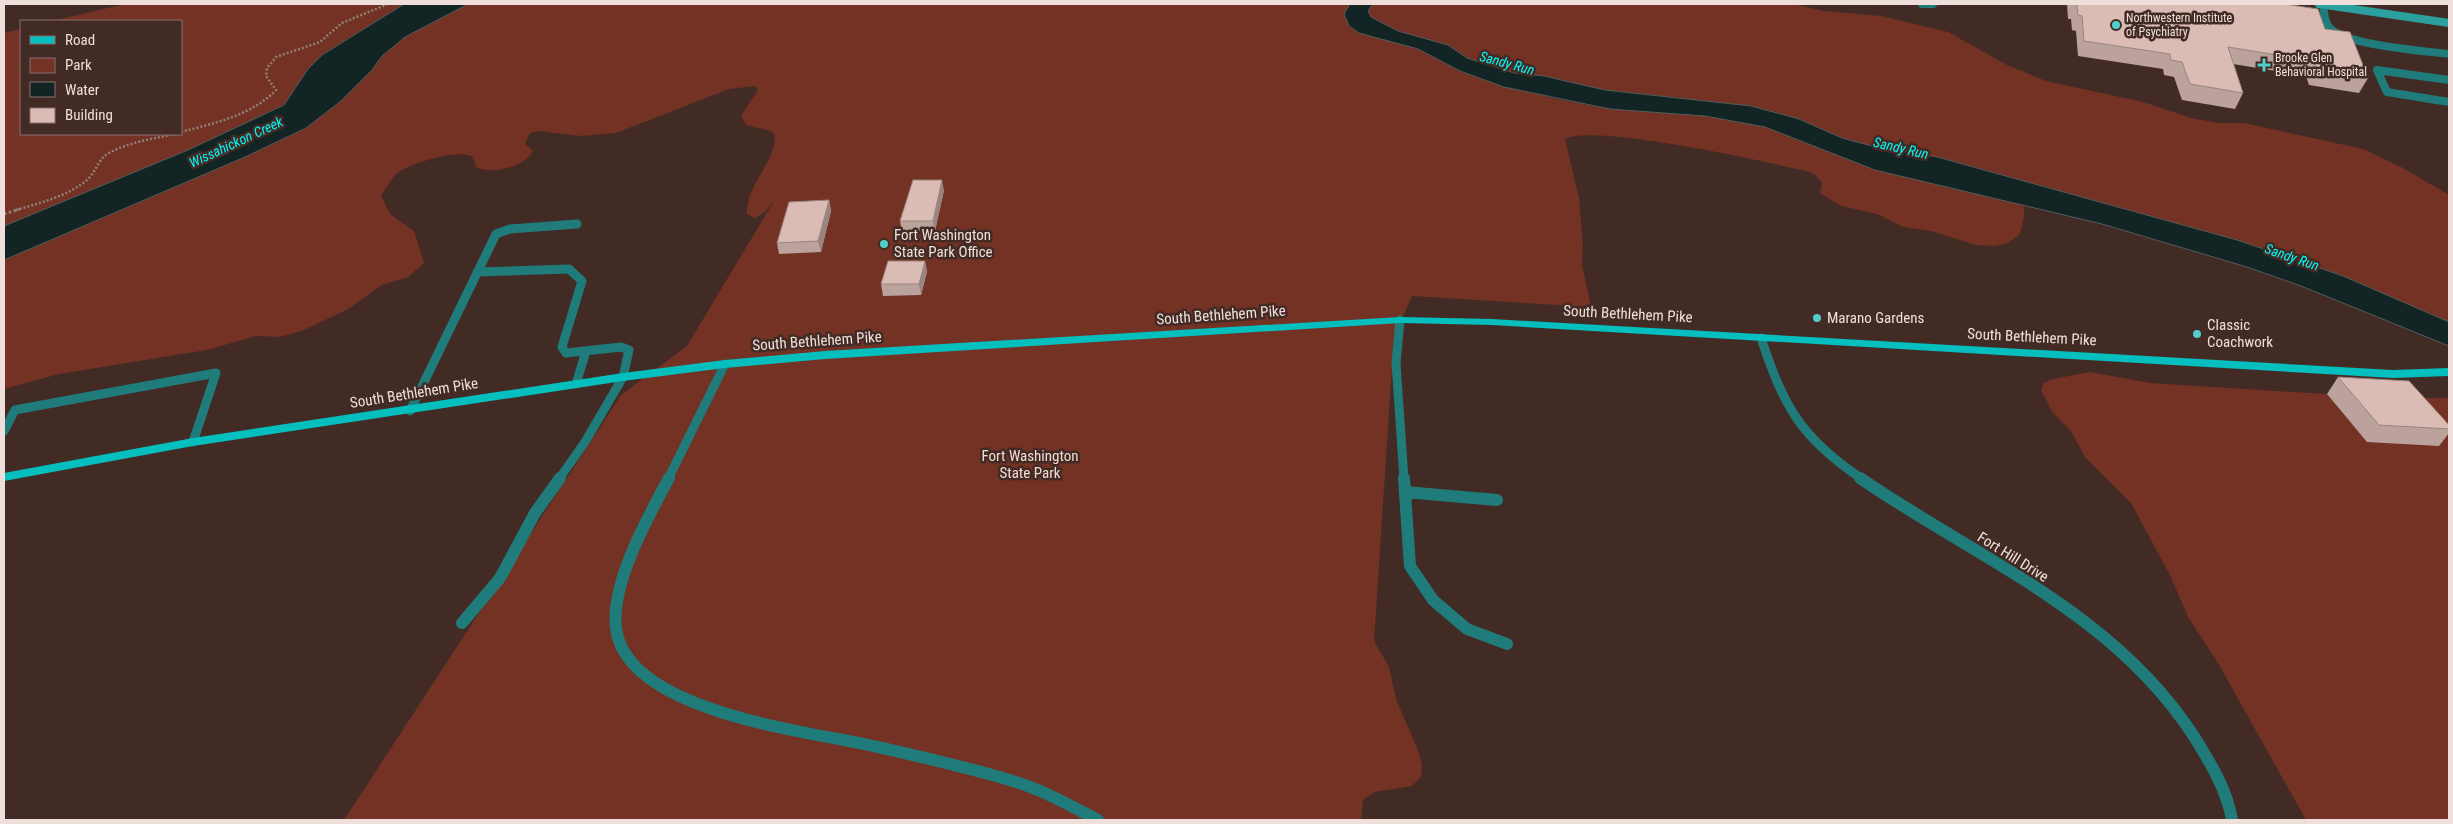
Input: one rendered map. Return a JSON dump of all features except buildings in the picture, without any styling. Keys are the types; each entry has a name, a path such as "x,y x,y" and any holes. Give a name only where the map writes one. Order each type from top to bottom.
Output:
{"main road":[{"path":"2319,4 2449,23"},
{"name":"South Bethlehem Pike","path":"4,477 193,442 623,377 725,364 825,355 1400,320 1492,322 2393,374 2449,372"}],"street":[{"path":"1922,4 1933,4"},
{"path":"2323,4 2325,18 2329,27 2354,39 2449,54"},
{"path":"2316,17 2325,18"},
{"path":"2449,80 2377,70 2387,92 2449,102"},
{"path":"410,410 496,234 510,229 577,224"},
{"path":"462,623 500,578 535,513 585,442 623,377 629,350 621,346 566,353 562,347 580,293 582,281 569,269 478,272"},
{"path":"1400,320 1396,363 1410,566 1433,600 1467,629 1507,644"},
{"name":"Fort Hill Drive","path":"1761,338 1787,409 1810,438 1832,459 2091,624 2153,680 2178,708 2198,739 2224,792 2232,820"},
{"path":"576,384 586,351"},
{"path":"725,364 655,504 626,568 618,600 616,627 622,648 638,667 661,686 697,704 1018,783 1098,820"},
{"path":"4,431 15,410 216,373 193,442"},
{"path":"1405,492 1497,500"}],"path":[{"path":"182,132 240,114 261,103 276,90 271,80 266,76 265,69 270,61 284,53 315,45 330,35 341,24 388,4"},
{"path":"4,214 84,182 97,170 101,159 116,149 171,135"}],"green space":[{"path":"125,4 404,4 322,55 308,69 284,105 188,150 4,226 4,33 20,29 20,135 182,135 182,20 56,20"},
{"name":"Fort Washington State Park","path":"468,4 1793,4 1824,11 1881,16 1948,32 2007,65 2046,81 2143,102 2191,118 2218,123 2244,123 2363,149 2403,168 2449,195 2449,322 2343,276 2237,240 1937,157 1872,146 1842,138 1799,119 1751,106 1605,90 1542,76 1546,97 1610,109 1705,116 1765,127 1875,170 2024,205 2024,217 2020,234 2008,243 1995,246 1976,245 1931,231 1903,227 1877,214 1841,206 1820,193 1822,182 1814,174 1806,171 1720,153 1643,140 1582,135 1565,139 1579,198 1583,247 1582,264 1591,307 1412,296 1394,336 1374,641 1389,667 1396,699 1419,753 1422,765 1421,777 1412,786 1374,792 1363,800 1361,820 344,820 621,395 687,346 775,199 765,212 755,218 747,214 751,193 770,157 775,136 771,131 746,125 741,116 758,90 755,86 729,89 616,133 580,136 539,131 530,133 525,144 533,151 529,157 515,165 499,170 476,167 473,157 457,154 434,158 410,166 395,175 381,195 390,214 414,231 424,263 408,277 382,285 348,309 304,330 280,337 256,336 207,350 59,374 4,389 4,260 245,157 306,128 341,101 372,70 382,56 405,37"},
{"path":"2090,372 2150,383 2390,398 2449,398 2449,820 2306,820 2218,663 2188,617 2170,575 2131,503 2085,457 2071,431 2053,413 2041,390 2044,383 2053,379"}],"water":[{"name":"Wissahickon Creek","path":"404,4 468,4 405,37 382,56 372,70 341,101 306,128 245,157 4,260 4,226 188,150 284,105 308,69 322,55"},
{"path":"1350,4 1373,4 1368,11 1371,17 1398,31 1448,45 1467,58 1514,73 1544,76 1605,90 1751,106 1799,119 1842,138 1872,146 1937,157 2237,240 2343,276 2449,322 2449,346 2301,286 2247,267 2102,224 1875,170 1765,127 1705,116 1610,109 1504,87 1460,71 1418,49 1359,33 1349,26 1344,14"}],"place":[{"name":"Northwestern Institute of Psychiatry","path":"2116,25"},
{"name":"Brooke Glen Behavioral Hospital","path":"2264,65"},
{"name":"Fort Washington State Park Office","path":"884,244"},
{"name":"Marano Gardens","path":"1817,318"},
{"name":"Classic Coachwork","path":"2197,334"}],"water label":[{"name":"Sandy Run","path":"1507,63"},
{"name":"Sandy Run","path":"1901,148"},
{"name":"Sandy Run","path":"2292,257"}]}
